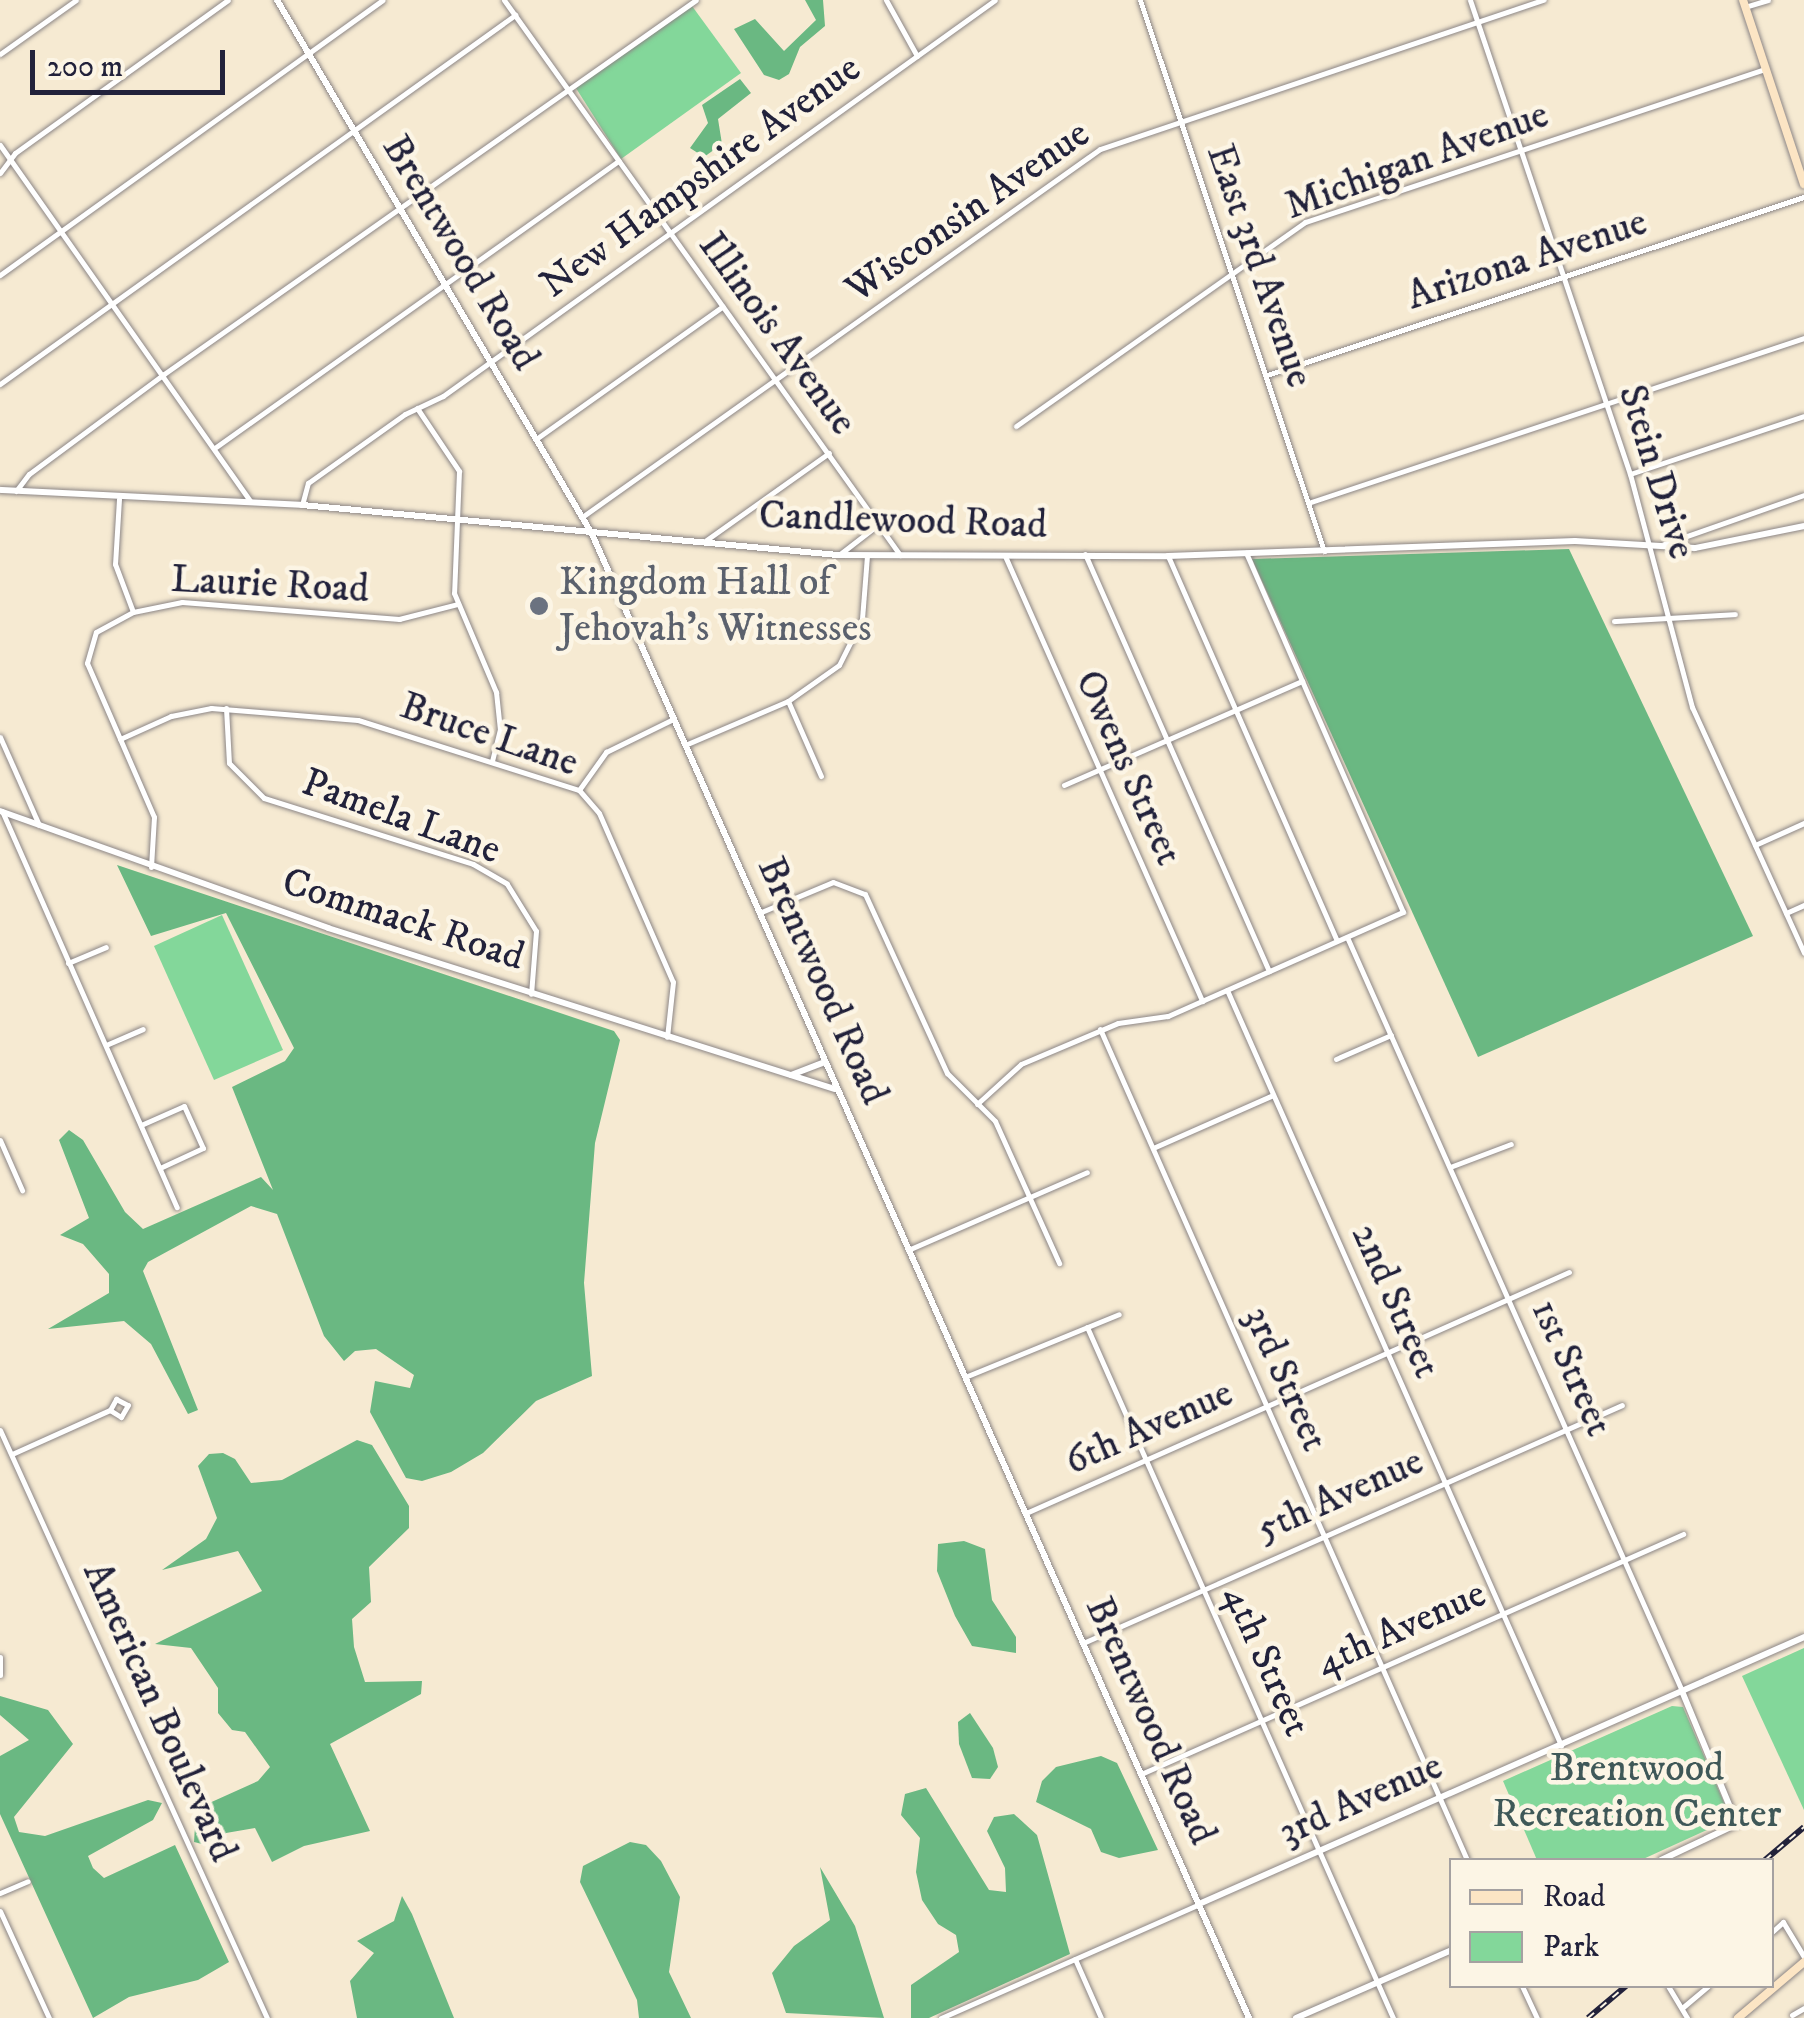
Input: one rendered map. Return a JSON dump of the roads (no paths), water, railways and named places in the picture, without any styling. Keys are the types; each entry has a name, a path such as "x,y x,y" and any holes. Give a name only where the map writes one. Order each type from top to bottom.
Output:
{"main road":[{"path":"1744,4 1804,184"},
{"path":"1774,1986 1804,1959"},
{"path":"1738,2018 1772,1988"}],"street":[{"path":"0,54 76,0"},
{"path":"0,173 11,160 228,0"},
{"name":"Brentwood Road","path":"277,0 592,534 1249,2018"},
{"path":"0,275 382,0"},
{"name":"Illinois Avenue","path":"504,0 900,555"},
{"path":"16,491 29,474 164,374 696,0"},
{"path":"886,0 917,56"},
{"name":"New Hampshire Avenue","path":"302,505 308,483 490,362 996,0"},
{"name":"East 3rd Avenue","path":"1140,0 1324,551"},
{"name":"Stein Drive","path":"1470,0 1657,546 1692,707 1804,953"},
{"name":"Wisconsin Avenue","path":"582,517 1079,162 1178,118 1544,0"},
{"path":"1744,4 1768,0"},
{"path":"0,384 515,15"},
{"name":"Michigan Avenue","path":"1016,426 1304,222 1765,69"},
{"path":"0,145 252,503"},
{"path":"216,447 618,161"},
{"name":"Arizona Avenue","path":"1267,375 1804,197"},
{"path":"536,439 723,306"},
{"path":"1310,502 1804,338"},
{"path":"417,407 460,471 458,604 496,692 500,729 492,762"},
{"path":"1630,474 1804,416"},
{"path":"702,542 828,453"},
{"name":"Candlewood Road","path":"0,490 120,499 302,505 838,556 1168,556 1575,541 1695,548 1804,526"},
{"path":"1657,546 1804,495"},
{"path":"120,499 115,564 134,612"},
{"path":"838,556 879,524"},
{"path":"977,1104 1008,1071 1100,1030 1168,1016 1404,912 1246,553"},
{"path":"1085,554 1269,971"},
{"path":"685,745 788,701 827,676 856,638 867,556"},
{"name":"Owens Street","path":"1006,556 1202,1001"},
{"path":"1168,556 1337,941"},
{"name":"Laurie Road","path":"151,867 157,832 91,676 88,646 96,632 134,612 202,602 399,619 458,604"},
{"path":"1614,621 1734,614"},
{"path":"1064,785 1302,680"},
{"path":"788,701 820,776"},
{"name":"Bruce Lane","path":"120,739 170,716 226,708 358,720 579,790 599,813 673,982 667,1036"},
{"name":"Pamela Lane","path":"226,708 230,763 264,798 474,864 507,884 536,932 531,994"},
{"path":"579,790 606,752 673,720"},
{"path":"0,737 39,825"},
{"path":"1,811 177,1207"},
{"name":"Commack Road","path":"1,811 151,867 531,994 836,1090"},
{"path":"1755,845 1804,823"},
{"path":"759,912 833,882 856,886 872,904 947,1072 995,1121 1059,1263"},
{"path":"1786,913 1804,905"},
{"name":"1st Street","path":"1347,937 1682,1691 1737,1824 1666,1858"},
{"path":"68,962 106,947"},
{"name":"2nd Street","path":"1227,990 1561,1745"},
{"path":"106,1045 143,1028"},
{"name":"3rd Street","path":"1100,1030 1466,1858"},
{"path":"1336,1059 1391,1035"},
{"path":"790,1076 824,1062"},
{"path":"1153,1148 1273,1096"},
{"path":"140,1126 184,1106 203,1148 160,1168"},
{"path":"0,1140 22,1190"},
{"path":"1450,1167 1511,1144"},
{"path":"908,1250 1087,1172"},
{"name":"6th Avenue","path":"1026,1513 1569,1272"},
{"path":"965,1377 1118,1314"},
{"name":"4th Street","path":"1087,1327 1393,2018"},
{"name":"5th Avenue","path":"1083,1644 1622,1404"},
{"path":"11,1455 110,1410"},
{"name":"American Boulevard","path":"0,1430 267,2018"},
{"name":"4th Avenue","path":"1141,1774 1684,1534"},
{"name":"3rd Avenue","path":"942,2018 960,2014 1075,1959 1804,1637"},
{"path":"0,1657 0,1675"},
{"path":"0,1893 28,1881"},
{"path":"0,1911 48,2018"},
{"path":"1774,1930 1783,1922 1804,1959"},
{"path":"1296,2018 1449,1951"},
{"path":"1075,1959 1101,2018"},
{"path":"1523,1988 1537,2018"},
{"path":"1669,1988 1687,2018"},
{"path":"1682,2008 1706,1988"},
{"path":"1792,2014 1804,2008"}],"railway":[{"path":"1767,1858 1804,1827"},
{"path":"1588,2018 1624,1988"}],"place":[{"name":"Kingdom Hall of Jehovah’s Witnesses","path":"539,606"}],"park label":[{"name":"Brentwood Recreation Center","path":"1637,1792"}]}
